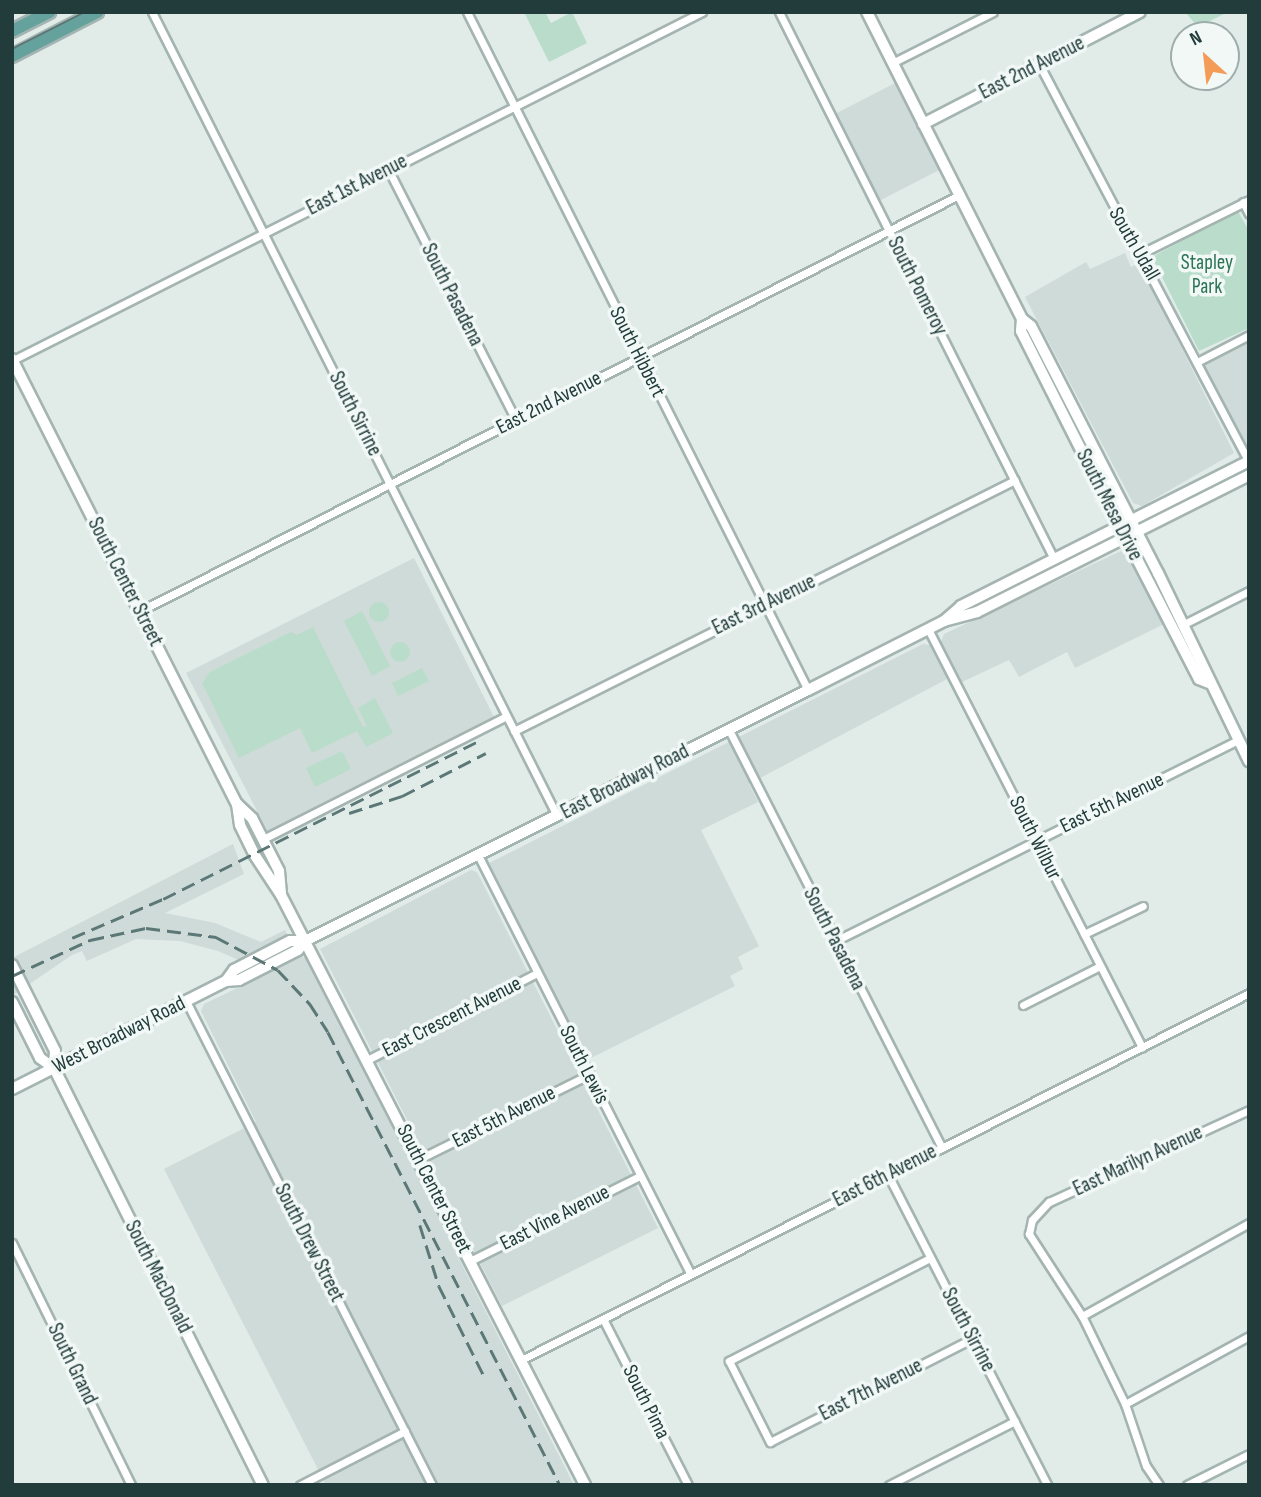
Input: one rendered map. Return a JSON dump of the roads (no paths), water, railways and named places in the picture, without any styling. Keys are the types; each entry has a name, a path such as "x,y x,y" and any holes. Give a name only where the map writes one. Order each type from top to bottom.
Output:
{"main road":[{"path":"12,31 49,12"},
{"path":"12,56 97,12"},
{"name":"South Mesa Drive","path":"867,12 1022,319 1031,326 1184,624 1209,674 1209,683 1249,761"},
{"name":"East 2nd Avenue","path":"923,124 1140,12"},
{"name":"South Mesa Drive","path":"1022,319 1021,331 1123,532 1199,679 1209,683"},
{"name":"South Center Street","path":"12,359 237,804 240,825 254,854 281,895 419,1159 584,1485"},
{"name":"East Broadway Road","path":"944,621 962,619 1248,461"},
{"name":"East Broadway Road","path":"1134,526 1249,475"},
{"name":"East Broadway Road","path":"305,942 944,621 961,606 1054,559 1123,532"},
{"name":"South Center Street","path":"237,804 252,818 279,871 281,895"},
{"name":"West Broadway Road","path":"12,1089 226,981 234,970 290,941 305,942"},
{"name":"South MacDonald","path":"12,965 55,1051 54,1068"},
{"name":"South MacDonald","path":"12,1002 40,1058 54,1068 263,1485"}],"street":[{"name":"South Sirrine","path":"152,12 557,816"},
{"name":"South Hibbert","path":"467,12 808,690"},
{"name":"East 1st Avenue","path":"12,359 702,12"},
{"name":"South Pomeroy","path":"779,12 1054,559"},
{"path":"892,63 993,12"},
{"name":"South Udall","path":"1040,64 1133,250 1142,253 1248,461"},
{"name":"South Pasadena","path":"388,169 516,420"},
{"name":"East 2nd Avenue","path":"139,611 959,195"},
{"path":"1142,253 1246,201 1249,214"},
{"path":"1197,362 1249,335"},
{"name":"East 3rd Avenue","path":"514,731 1015,480"},
{"path":"1184,624 1249,590"},
{"name":"South Wilbur","path":"928,629 1142,1046"},
{"path":"263,839 506,716"},
{"name":"South Pasadena","path":"729,730 942,1147"},
{"name":"East 5th Avenue","path":"835,941 1238,740"},
{"name":"South Lewis","path":"478,855 691,1274"},
{"path":"1084,934 1143,906"},
{"path":"1023,1005 1100,966"},
{"name":"East Crescent Avenue","path":"367,1060 537,973"},
{"name":"East 6th Avenue","path":"521,1360 1249,993"},
{"name":"South Drew Street","path":"186,1001 432,1485"},
{"name":"East 5th Avenue","path":"419,1159 588,1075"},
{"name":"East Marilyn Avenue","path":"1082,1316 1029,1234 1032,1220 1049,1202 1249,1110"},
{"name":"South Sirrine","path":"888,1175 1047,1485"},
{"name":"East Vine Avenue","path":"470,1261 640,1176"},
{"path":"1160,1485 1146,1466 1125,1404 1082,1316 1249,1223"},
{"name":"South Grand","path":"12,1243 131,1485"},
{"name":"East 7th Avenue","path":"930,1258 729,1361 770,1442 973,1338"},
{"name":"South Pima","path":"603,1319 688,1485"},
{"path":"1125,1404 1249,1336"},
{"path":"889,1485 1015,1421"},
{"path":"300,1485 405,1431"},
{"path":"1187,1485 1249,1454"}],"tram line":[{"path":"12,49 85,12"}],"railway":[{"path":"72,938 163,899 480,740"},
{"path":"349,813 402,796 486,753"},
{"path":"12,976 90,940 146,928 216,937 278,970 310,1004 328,1032 560,1485"},
{"path":"420,1225 439,1286 484,1376"}],"park label":[{"name":"Stapley Park","path":"1207,275"}]}
